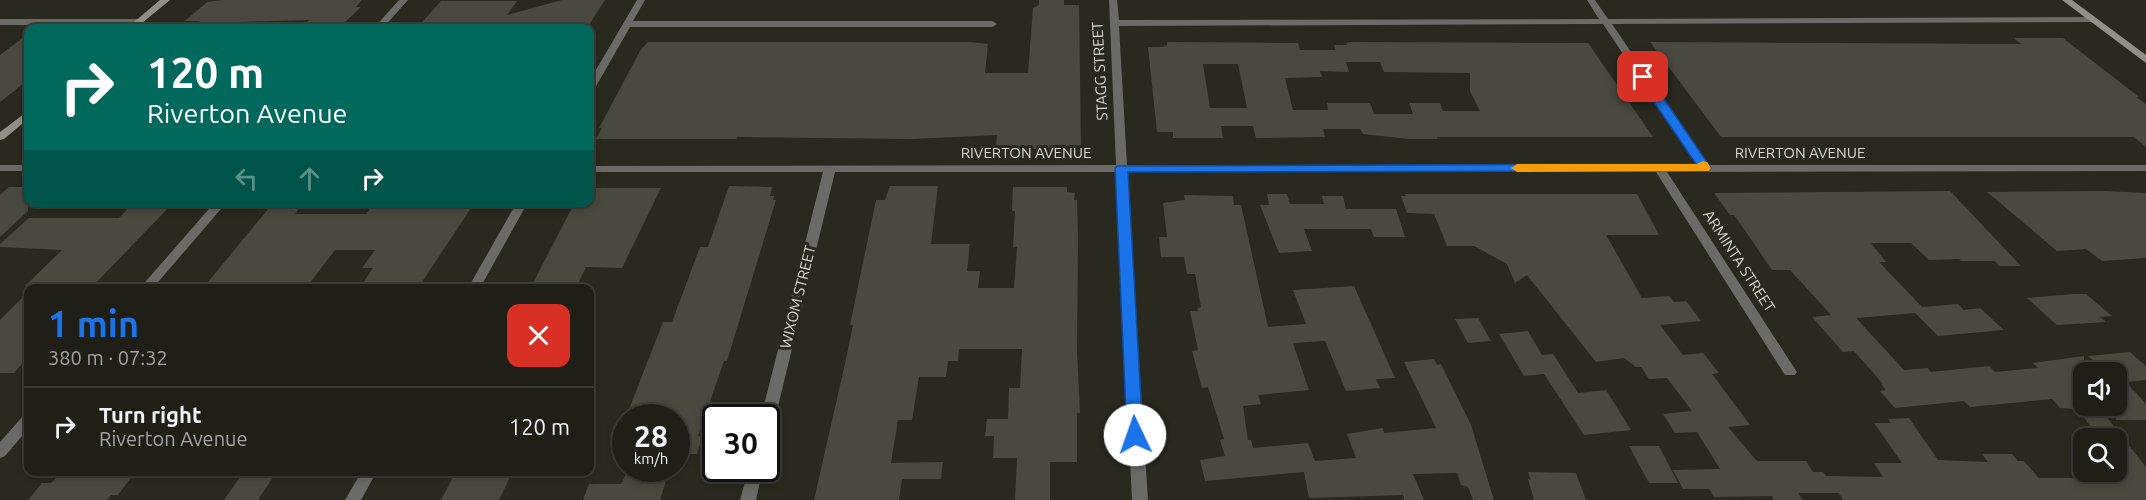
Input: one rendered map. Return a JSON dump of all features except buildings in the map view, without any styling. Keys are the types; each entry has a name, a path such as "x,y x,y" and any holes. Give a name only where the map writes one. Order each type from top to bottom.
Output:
{"main road":[{"path":"137,24 166,0"},
{"path":"2066,0 2146,60"},
{"path":"0,137 24,117"}],"street":[{"path":"382,24 404,0"},
{"path":"594,81 641,0"},
{"name":"STAGG STREET","path":"1113,0 1140,500"},
{"path":"1591,0 1705,168"},
{"path":"1114,23 2093,20"},
{"path":"0,22 140,22"},
{"path":"627,24 992,24"},
{"path":"0,168 24,168"},
{"name":"WIXOM STREET","path":"771,404 830,168"},
{"name":"ARMINTA STREET","path":"1659,168 1790,372"},
{"name":"RIVERTON AVENUE","path":"594,169 2146,168"},
{"path":"150,284 218,207"},
{"path":"476,284 520,207"},
{"path":"0,452 24,425"},
{"path":"353,500 367,476"},
{"path":"748,500 752,482"}],"slow traffic":[{"path":"1517,168 1705,168 1703,165"}],"route":[{"path":"1135,435 1121,168 1705,168 1643,77"}]}
